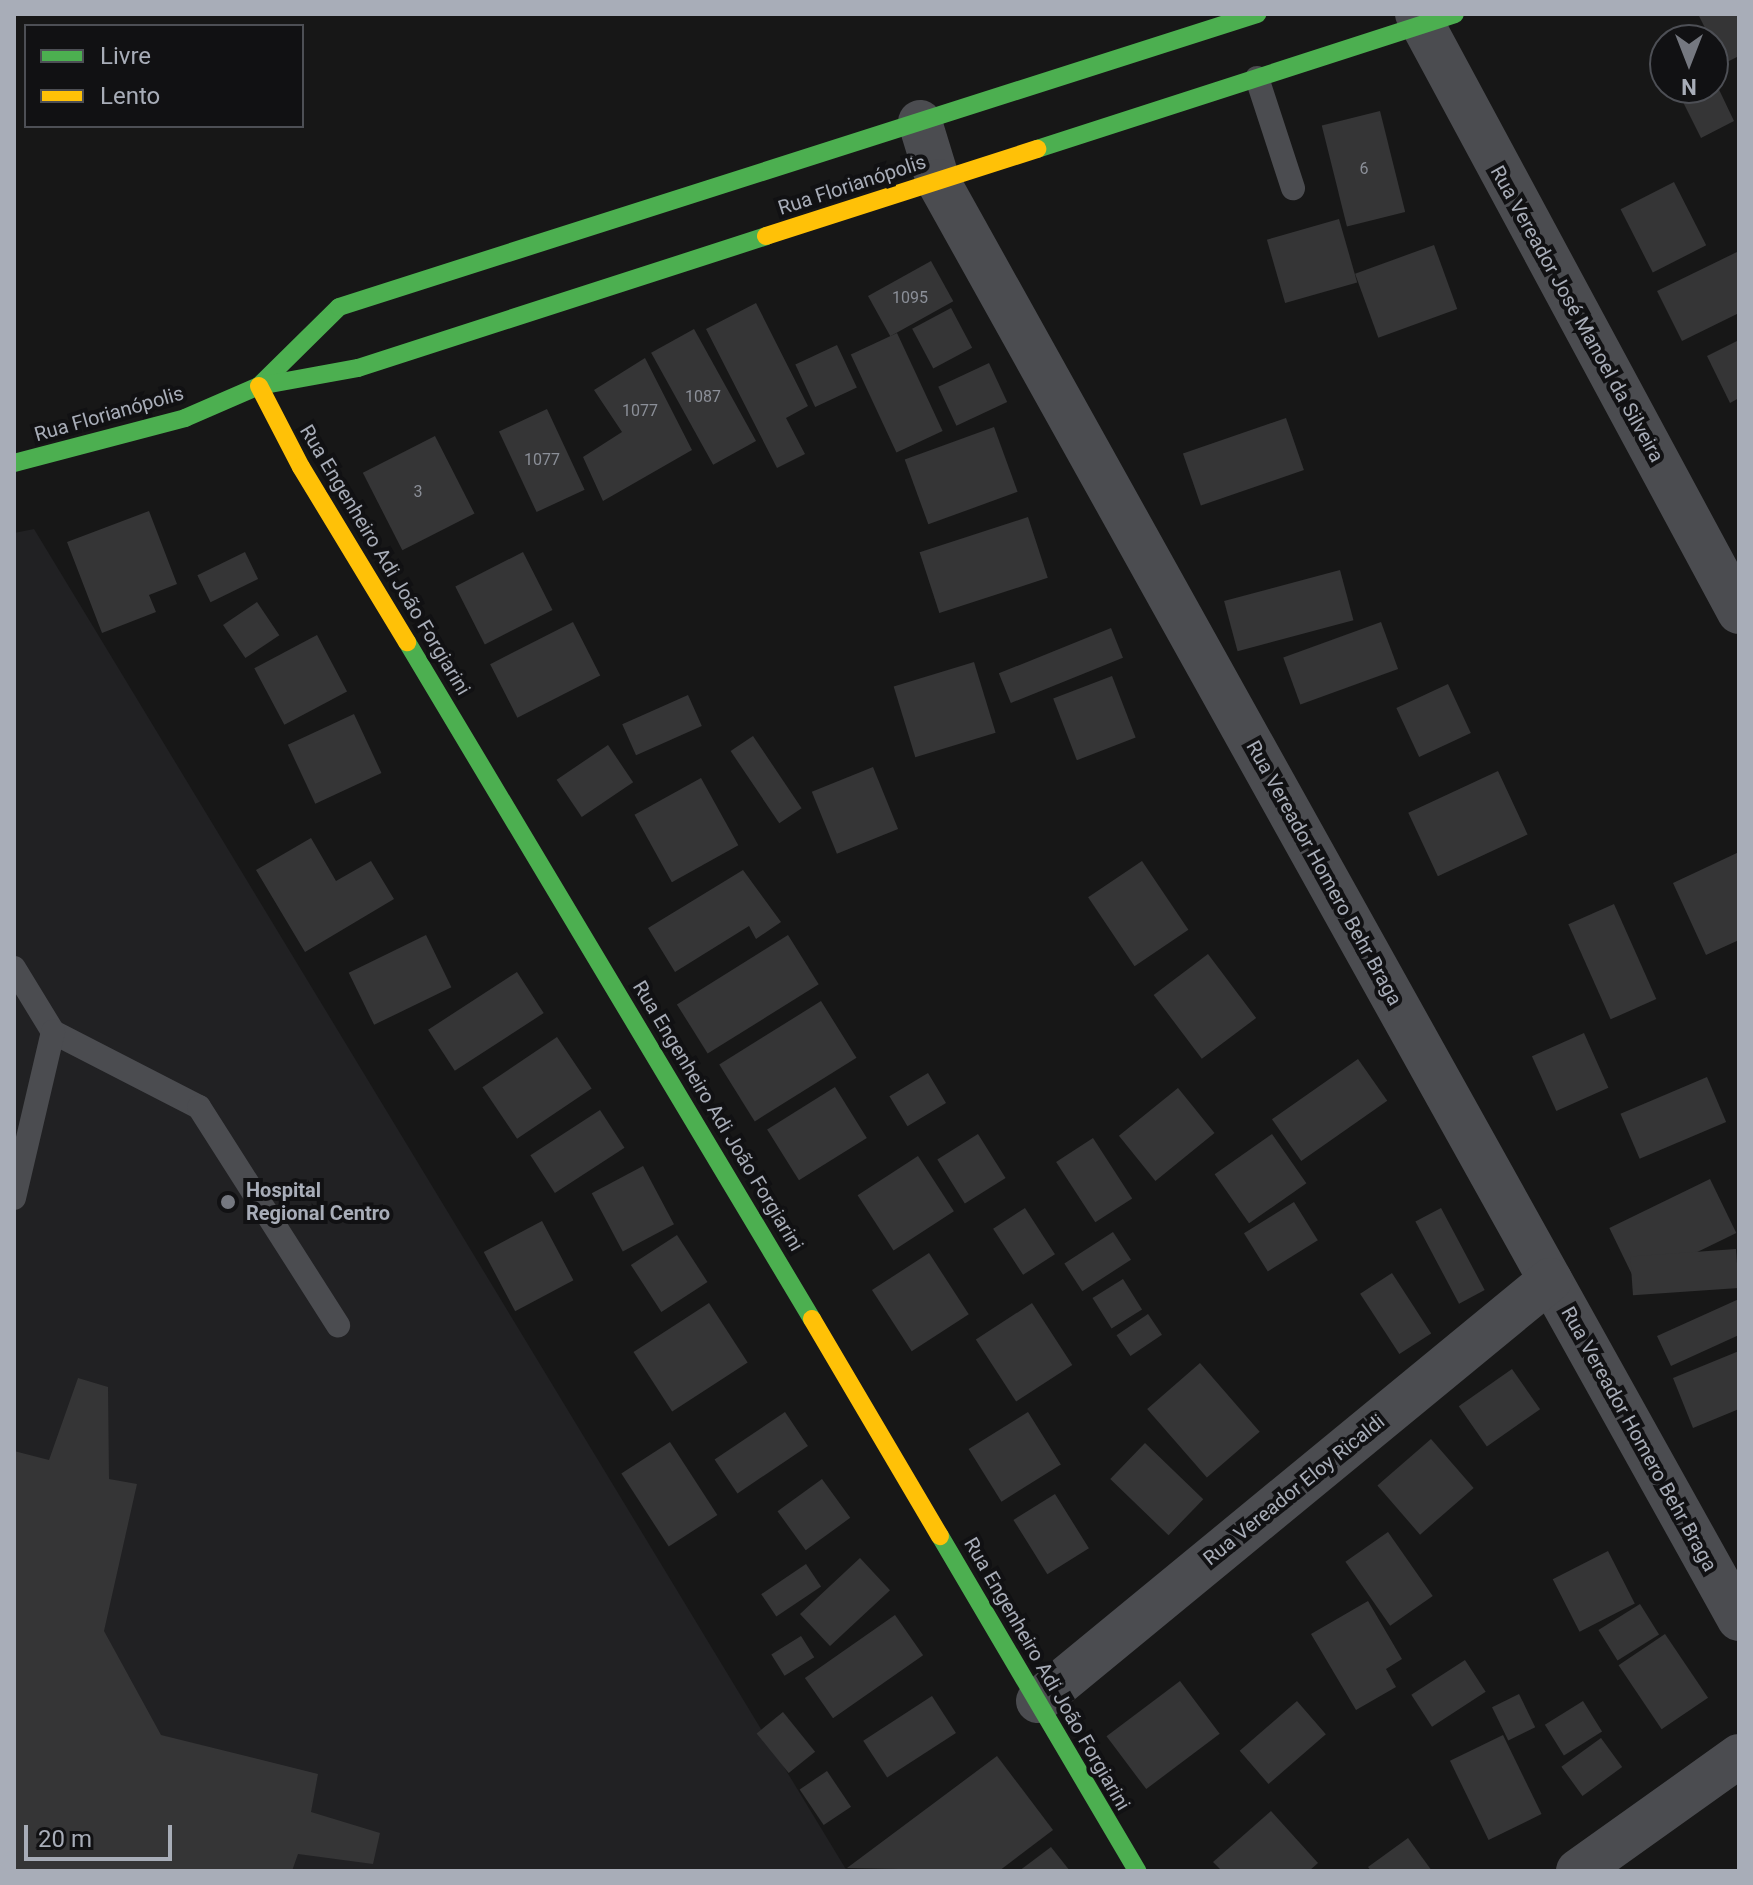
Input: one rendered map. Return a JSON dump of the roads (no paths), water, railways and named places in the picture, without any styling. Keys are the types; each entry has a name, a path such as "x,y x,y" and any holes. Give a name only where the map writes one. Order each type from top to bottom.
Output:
{"street":[{"name":"Rua Florianópolis","path":"259,386 339,307 1257,14"},
{"name":"Rua Florianópolis","path":"14,463 185,418 259,386 358,368 1257,78 1431,18"},
{"name":"Rua Vereador José Manoel da Silveira","path":"1431,18 1739,612"},
{"name":"Rua Vereador Homero Behr Braga","path":"920,122 938,181 1739,1619"},
{"name":"Rua Engenheiro Adi João Forgiarini","path":"259,386 301,467 1137,1871"},
{"name":"Rua Vereador Eloy Ricaldi","path":"1038,1701 1550,1280"},
{"path":"1578,1871 1739,1756"}],"lane":[{"path":"1257,78 1293,188"},
{"path":"14,968 53,1032 199,1107 338,1325"},
{"path":"14,1198 53,1032"}],"place":[{"name":"Hospital Regional Centro","path":"228,1202"}]}
